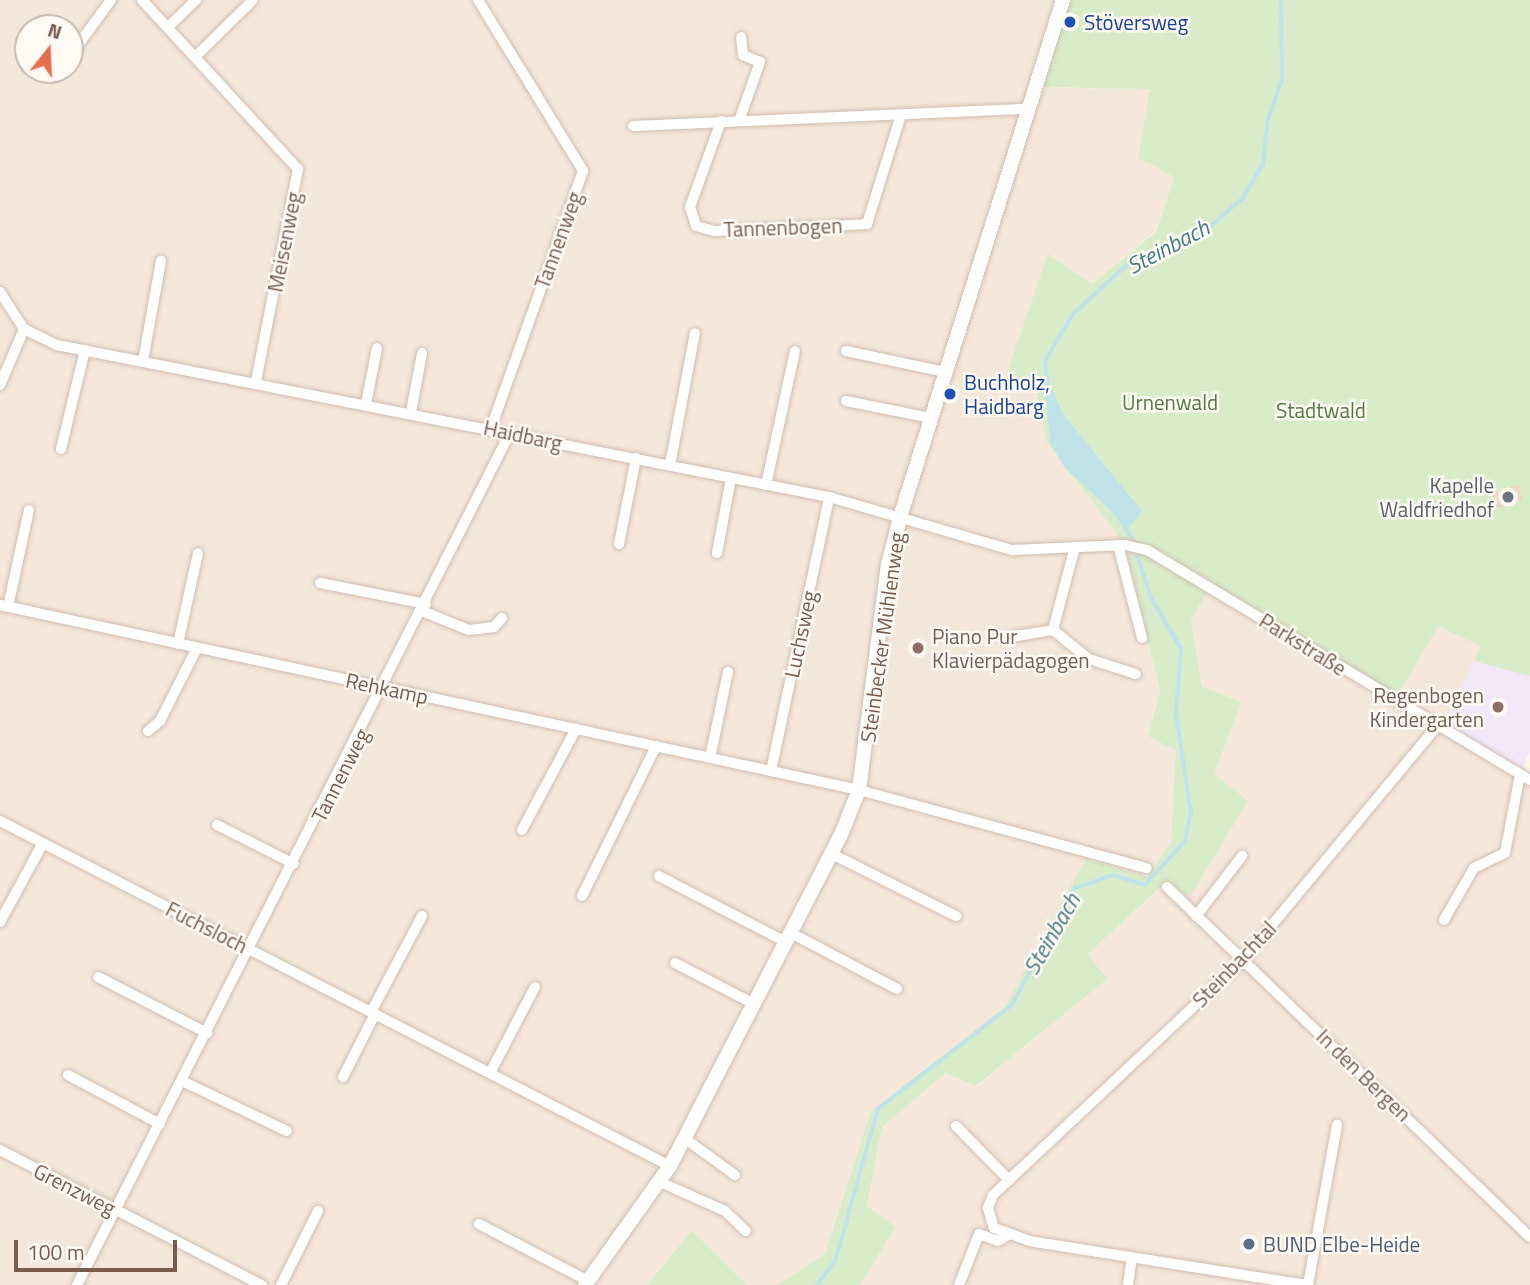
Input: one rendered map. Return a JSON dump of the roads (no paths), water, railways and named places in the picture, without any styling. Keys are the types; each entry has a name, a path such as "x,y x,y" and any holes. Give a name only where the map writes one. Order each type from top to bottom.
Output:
{"street":[{"path":"84,37 111,0"},
{"name":"Meisenweg","path":"142,0 298,169 256,382"},
{"path":"168,27 197,0"},
{"path":"195,57 253,0"},
{"name":"Tannenweg","path":"478,0 583,171 491,428"},
{"name":"Steinbecker Mühlenweg","path":"479,1224 586,1283 670,1166 832,853 859,790 888,565 901,513 1063,0"},
{"path":"739,121 760,62 743,55 741,37"},
{"path":"633,126 1028,109"},
{"name":"Tannenbogen","path":"721,121 690,207 696,226 715,231 867,224 901,115"},
{"path":"143,361 161,261"},
{"path":"0,292 24,329 0,385"},
{"name":"Haidbarg","path":"24,329 57,345 411,412 901,513"},
{"path":"670,465 695,333"},
{"path":"366,404 377,348"},
{"path":"61,449 85,350"},
{"path":"766,485 795,351"},
{"path":"846,351 946,372"},
{"path":"411,412 422,353"},
{"path":"846,401 931,418"},
{"name":"Tannenweg","path":"77,1285 384,688 510,433"},
{"path":"619,544 636,458"},
{"path":"717,553 731,478"},
{"name":"Luchsweg","path":"771,771 829,497"},
{"name":"Rehkamp","path":"29,510 4,606 859,790"},
{"name":"Parkstraße","path":"901,513 1012,550 1118,545 1147,550 1530,780"},
{"path":"1118,545 1142,638"},
{"path":"1053,630 1075,547"},
{"path":"178,644 198,553"},
{"path":"320,583 424,608 469,630 494,627 502,618"},
{"path":"1011,637 1053,630 1089,659 1136,674"},
{"path":"148,731 160,721 197,648"},
{"path":"710,758 728,672"},
{"name":"Steinbachtal","path":"1010,1234 987,1220 993,1195 1242,961 1437,726"},
{"path":"522,830 576,729"},
{"path":"582,896 656,746"},
{"path":"1444,920 1474,867 1505,853 1520,774"},
{"path":"859,790 1147,868"},
{"name":"Fuchsloch","path":"1,824 43,843 670,1166"},
{"path":"217,825 294,864"},
{"path":"0,922 43,843"},
{"path":"832,853 956,916"},
{"path":"1196,916 1242,856"},
{"path":"659,876 897,989"},
{"name":"In den Bergen","path":"1167,887 1530,1237"},
{"path":"343,1077 422,916"},
{"path":"675,963 754,1004"},
{"path":"97,977 206,1033"},
{"path":"490,1073 535,987"},
{"path":"68,1076 160,1124"},
{"path":"182,1081 287,1131"},
{"path":"959,1285 978,1234 998,1241 1010,1234 1308,1285 1336,1125"},
{"path":"956,1126 1009,1180"},
{"path":"684,1138 735,1175"},
{"name":"Grenzweg","path":"0,1150 262,1285"},
{"path":"660,1182 725,1211 746,1231"},
{"path":"281,1285 318,1211"},
{"path":"1128,1285 1132,1257"}],"water":[{"path":"1044,371 1063,414 1142,511 1128,528 1068,469 1052,442"}],"waterway":[{"name":"Steinbach","path":"1131,538 1114,510 1068,469 1052,442 1045,361 1073,314 1126,266 1210,227 1243,198 1263,164 1268,119 1282,80 1281,0"},
{"name":"Steinbach","path":"817,1285 836,1259 878,1109 1012,1005 1075,888 1113,875 1145,885 1185,841 1191,813 1176,714 1181,649 1151,598 1137,555"}],"place":[{"name":"Stöversweg","path":"1070,22"},
{"name":"Buchholz, Haidbarg","path":"950,394"},
{"name":"Kapelle Waldfriedhof","path":"1508,497"},
{"name":"Piano Pur Klavierpädagogen","path":"918,648"},
{"name":"Regenbogen Kindergarten","path":"1498,707"},
{"name":"BUND Elbe-Heide","path":"1249,1244"}],"park label":[{"name":"Urnenwald","path":"1170,402"},
{"name":"Stadtwald","path":"1321,410"}]}
